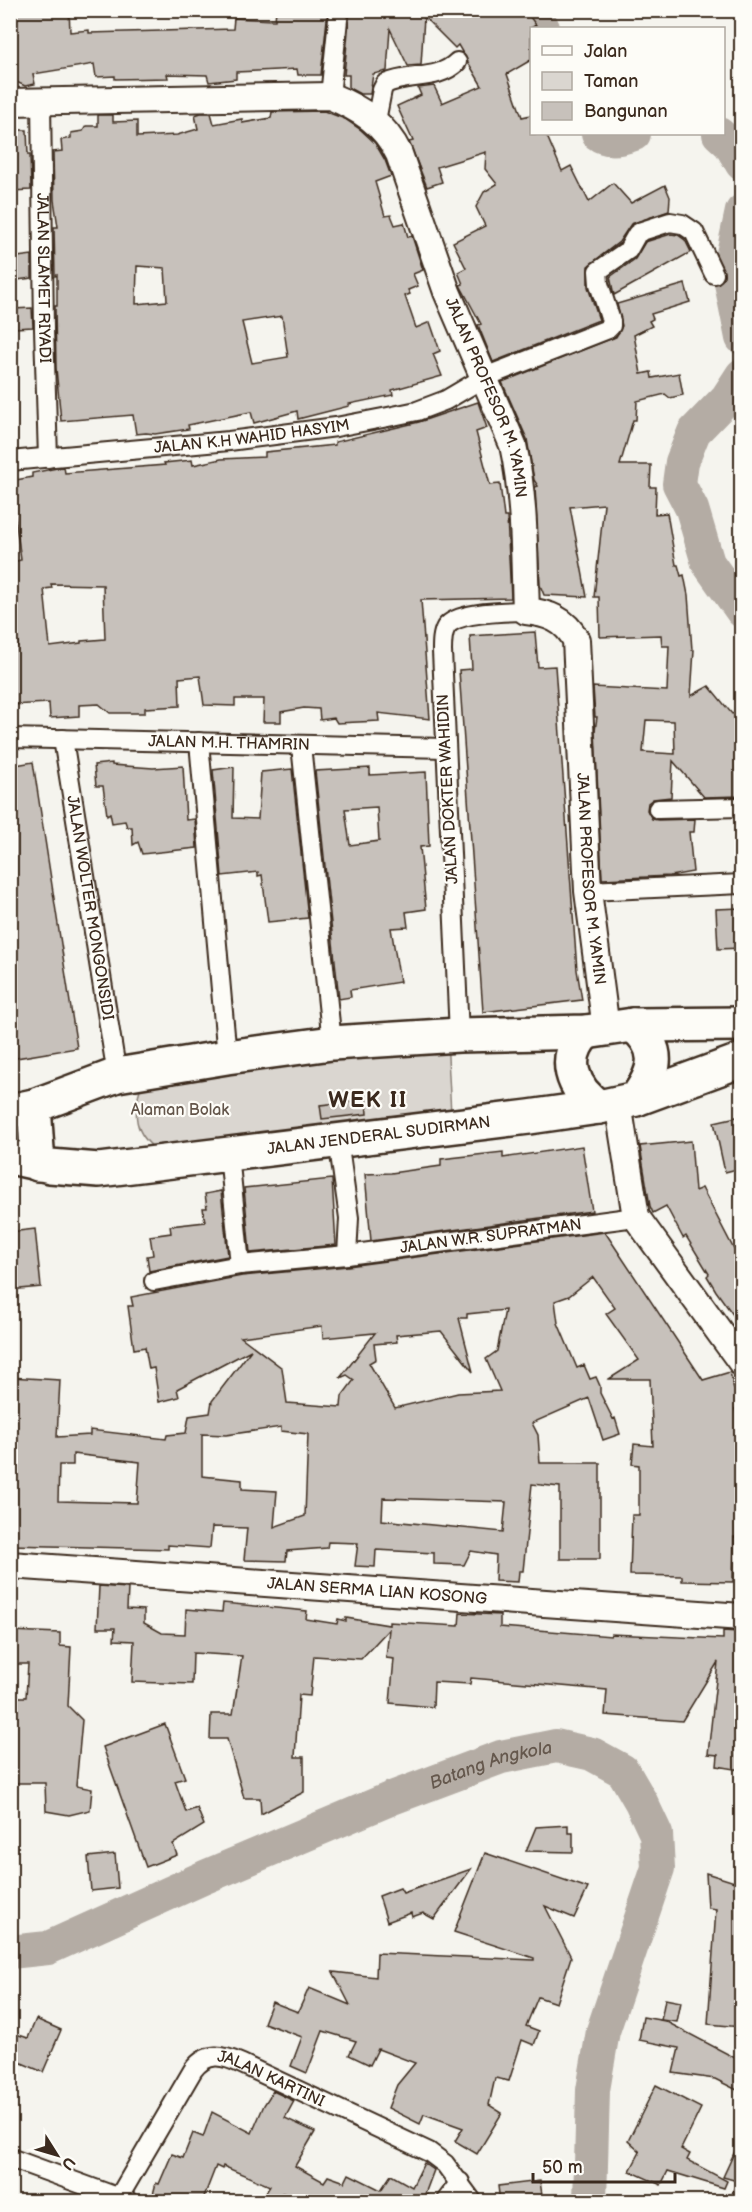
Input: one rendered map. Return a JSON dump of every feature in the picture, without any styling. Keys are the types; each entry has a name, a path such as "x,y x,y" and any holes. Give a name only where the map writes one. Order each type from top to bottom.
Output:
{"highway":[{"path":"24,1160 22,1108 117,1075 332,1043 741,1023"},
{"path":"608,1029 645,1035 654,1059 650,1078 618,1103 579,1087 572,1070 573,1050 608,1029"},
{"name":"JALAN JENDERAL SUDIRMAN","path":"24,1160 76,1170 99,1170 618,1103 741,1060"}],"main road":[{"name":"JALAN PROFESOR M. YAMIN","path":"10,102 330,96 365,112 393,141 447,292 506,428 517,463 526,611 542,612 556,618 568,628 576,640 588,891 608,1029"},
{"path":"618,1103 636,1217 738,1352"},
{"name":"JALAN SERMA LIAN KOSONG","path":"10,1565 741,1617"}],"street":[{"path":"330,96 339,10"},
{"path":"376,121 385,84 404,78 439,74 457,62"},
{"name":"JALAN SLAMET RIYADI","path":"41,100 48,458"},
{"name":"JALAN K.H WAHID HASYIM","path":"10,461 220,442 336,427 417,411 446,400 485,377 608,329 611,321 599,284 598,271 628,250 637,234 670,222 688,227 698,237 714,274"},
{"name":"JALAN DOKTER WAHIDIN","path":"459,1035 443,633 458,619 526,611"},
{"name":"JALAN M.H. THAMRIN","path":"10,738 446,748"},
{"name":"JALAN WOLTER MONGONSIDI","path":"63,739 117,1075"},
{"path":"199,742 227,1057"},
{"path":"300,745 332,1043"},
{"path":"658,809 741,807"},
{"path":"588,891 741,884"},
{"path":"338,1140 349,1218 348,1255"},
{"path":"229,1154 240,1265"},
{"name":"JALAN W.R. SUPRATMAN","path":"154,1281 240,1265 348,1255 636,1217"},
{"name":"JALAN KARTINI","path":"122,2200 193,2070 206,2057 218,2055 242,2064 429,2152 445,2164 473,2202"},
{"path":"10,2158 122,2200"},
{"path":"445,2202 460,2182"},
{"path":"738,2202 741,2196"}],"green space":[{"name":"Alaman Bolak","path":"447,1038 451,1114 159,1152 144,1138 137,1122 136,1114 141,1085"}],"building":[{"path":"10,10 69,10 70,32 89,30 89,33 233,29 234,18 275,20 276,10 328,10 321,75 298,75 297,69 236,72 236,79 209,82 207,75 167,74 168,78 115,79 115,76 96,77 94,64 33,74 35,84 25,86 10,79"},
{"path":"350,10 522,10 527,13 536,25 530,27 530,61 507,74 522,117 530,115 530,135 546,135 562,171 571,166 589,202 613,183 631,203 665,185 670,197 669,211 631,224 619,242 588,266 588,287 599,320 493,362 478,325 481,324 460,285 463,284 458,272 466,268 453,242 485,226 476,207 484,192 497,184 485,169 486,152 437,167 442,182 427,187 409,142 413,141 397,106 421,95 418,88 434,86 442,103 482,86 458,45 455,48 424,17 421,65 408,66 390,29 387,71 373,74 370,94 360,94 349,88 349,75 344,75"},
{"path":"324,111 345,119 375,143 391,176 375,182 385,216 391,215 395,225 404,223 408,237 412,236 423,270 413,274 418,286 408,290 410,294 405,296 416,328 430,322 440,351 433,354 442,376 392,390 393,395 349,404 349,406 298,419 297,411 254,423 251,412 188,425 189,429 155,434 136,434 133,415 61,421 56,368 57,275 55,276 54,227 58,227 54,200 53,152 62,151 61,140 71,138 71,133 83,131 86,126 98,126 98,115 113,115 113,122 137,121 137,137 177,135 198,129 195,115 201,113 211,113 214,124 242,119 242,123 271,118 272,112","holes":["137,266 165,268 167,301 136,304","282,316 288,357 252,363 242,322"]},
{"path":"10,130 27,130 31,190 10,191"},
{"path":"671,234 678,235 685,240 691,252 614,295 610,277 635,259 645,242"},
{"path":"32,255 32,278 10,281 10,258"},
{"path":"685,284 690,302 651,314 653,319 649,321 652,326 634,335 641,374 651,372 652,378 679,373 683,395 670,398 665,394 637,401 636,420 633,420 620,465 651,465 650,487 656,487 655,514 667,513 676,565 678,565 681,576 684,575 688,595 692,650 694,650 691,696 709,686 732,714 741,711 741,796 704,797 673,761 671,797 653,799 648,803 647,810 652,819 695,819 694,832 689,832 693,872 670,876 602,879 595,731 597,717 595,717 593,687 667,691 669,646 662,646 661,635 600,637 599,597 594,597 604,504 570,507 587,597 544,595 540,585 535,487 538,486 534,480 527,439 502,382 616,337 622,326 617,304","holes":["646,720 674,721 675,754 643,752"]},
{"path":"32,308 33,327 14,328 13,309"},
{"path":"478,402 487,428 476,432 490,485 500,484 504,517 507,517 511,598 421,600 430,719 378,713 379,721 337,723 334,718 320,720 319,709 304,708 281,712 281,722 263,722 264,699 235,699 235,706 204,705 200,676 179,678 180,706 145,708 145,713 110,713 99,704 79,705 79,716 50,718 49,703 10,705 10,652 18,645 10,573 13,572 12,562 21,560 10,481 32,477 32,473 64,467 65,473 165,465 164,463 192,460 193,465 221,459 265,457 265,452 335,445 335,442 419,422","holes":["51,584 103,585 105,639 50,647 44,589 52,588"]},
{"path":"535,632 538,667 555,666 577,970 582,1000 483,1012 459,670 472,669 470,636"},
{"path":"33,762 77,1048 10,1059 10,766"},
{"path":"112,763 112,765 153,768 183,766 186,820 195,819 197,848 142,854 138,842 133,845 132,827 127,827 125,821 112,823 110,813 107,815 103,786 96,786 94,765"},
{"path":"234,767 233,818 258,819 261,772 292,769 308,918 268,922 262,875 258,876 258,872 222,876 213,770"},
{"path":"370,768 370,775 426,772 429,846 420,847 426,909 406,912 408,927 391,928 400,982 350,990 351,997 339,999 315,771","holes":["377,807 379,841 350,845 345,809"]},
{"path":"741,908 741,948 718,949 716,909"},
{"path":"366,1100 367,1114 322,1119 320,1105"},
{"path":"741,1116 741,1168 725,1172 714,1122"},
{"path":"691,1141 695,1191 702,1188 741,1263 741,1326 716,1291 707,1276 709,1274 686,1236 683,1238 666,1206 653,1213 650,1206 640,1146"},
{"path":"582,1146 592,1211 371,1241 365,1174 441,1166 441,1159 503,1152 503,1158"},
{"path":"332,1179 336,1245 250,1253 244,1188"},
{"path":"221,1191 228,1256 149,1271 147,1256 153,1255 150,1236 171,1233 170,1226 205,1222 203,1208 207,1208 205,1194"},
{"path":"35,1229 41,1287 10,1290 10,1232"},
{"path":"605,1232 703,1380 730,1372 734,1389 741,1387 741,1406 735,1409 741,1429 741,1537 734,1537 733,1582 682,1581 682,1576 630,1575 632,1515 639,1515 639,1465 632,1464 634,1444 653,1446 650,1379 609,1379 639,1360 606,1314 615,1308 593,1277 569,1296 555,1301 558,1323 577,1368 584,1365 590,1379 596,1377 600,1393 613,1419 615,1418 620,1434 603,1440 589,1398 532,1423 538,1435 540,1463 600,1463 600,1559 560,1559 560,1487 532,1484 523,1571 519,1571 518,1582 495,1581 496,1555 471,1551 464,1565 434,1564 434,1553 376,1550 375,1567 355,1566 358,1543 328,1542 327,1548 287,1551 286,1561 244,1560 247,1528 212,1527 210,1548 168,1545 168,1549 10,1545 13,1434 10,1434 10,1377 60,1380 57,1437 90,1435 90,1430 166,1439 167,1435 186,1433 189,1416 210,1413 212,1401 251,1350 177,1389 179,1397 159,1402 154,1368 149,1369 145,1347 134,1349 128,1306 133,1306 131,1297 242,1276 348,1266","holes":["505,1310 497,1351 486,1359 500,1391 458,1393 395,1408 369,1363 376,1359 374,1344 397,1342 396,1335 441,1331 473,1372 459,1318 467,1318 467,1314","322,1326 323,1338 375,1333 340,1378 347,1375 354,1380 342,1396 341,1407 287,1403 282,1368 241,1337","281,1427 281,1431 308,1434 305,1516 274,1527 277,1491 242,1489 242,1480 202,1476 202,1434 226,1435","73,1454 140,1462 137,1503 58,1501 59,1465 73,1465","383,1498 506,1502 503,1532 382,1520"]},
{"path":"99,1586 128,1588 127,1609 144,1610 144,1623 162,1633 185,1634 186,1609 222,1612 223,1603 307,1611 306,1619 337,1624 338,1619 346,1621 346,1618 389,1625 389,1622 459,1626 460,1613 500,1615 500,1627 611,1636 611,1634 723,1639 723,1631 738,1632 737,1668 741,1669 741,1770 717,1766 718,1755 708,1754 718,1662 682,1721 605,1715 607,1690 471,1678 470,1684 434,1682 433,1707 390,1703 394,1659 386,1658 389,1629 361,1659 314,1656 310,1696 299,1695 295,1757 304,1757 304,1792 261,1814 260,1798 244,1798 227,1739 210,1739 211,1714 233,1714 242,1656 193,1653 192,1684 132,1682 134,1641 114,1640 115,1628 97,1628"},
{"path":"10,1631 60,1633 60,1646 71,1647 68,1706 82,1720 76,1786 92,1789 90,1810 69,1815 46,1811 45,1783 10,1783 10,1697 26,1697 28,1664 10,1664"},
{"path":"165,1724 185,1778 175,1781 186,1812 197,1808 204,1825 173,1844 177,1855 146,1867 103,1747"},
{"path":"568,1825 568,1833 573,1833 573,1852 526,1851 536,1827"},
{"path":"485,1853 588,1888 574,1918 545,1906 571,1957 556,2003 538,1997 526,2026 539,2031 534,2045 522,2040 509,2081 495,2078 489,2105 502,2113 477,2154 455,2141 463,2128 424,2114 420,2124 388,2108 397,2085 415,2063 378,2049 370,2065 349,2055 356,2041 323,2031 307,2073 291,2066 302,2037 264,2023 272,2002 298,2012 309,1988 350,2005 333,1972 376,1977 377,1953 534,1960 534,1958 454,1932"},
{"path":"115,1854 118,1888 91,1891 88,1857"},
{"path":"471,1869 434,1919 423,1913 412,1917 411,1913 387,1922 379,1896 400,1888 403,1893"},
{"path":"706,1873 741,1884 741,2027 708,2024 716,1909 708,1908"},
{"path":"665,1999 681,2002 677,2022 661,2020"},
{"path":"643,2017 665,2021 741,2061 741,2092 715,2079 673,2073 679,2048 639,2040"},
{"path":"36,2019 61,2030 43,2072 10,2058 10,2032 28,2038"},
{"path":"656,2085 701,2108 681,2149 690,2154 687,2160 727,2181 724,2188 668,2171 661,2185 630,2171 640,2152 628,2141"},
{"path":"273,2091 294,2101 285,2118 315,2132 295,2166 324,2182 328,2176 345,2182 349,2174 381,2190 391,2175 412,2187 424,2163 434,2170 425,2194 435,2199 434,2202 314,2202 315,2199 282,2193 278,2202 260,2202 270,2186 223,2166 222,2169 216,2166 202,2202 151,2202 156,2183 159,2184 172,2154 183,2158 193,2133 203,2137 212,2112 252,2133"},
{"path":"741,2138 741,2182 723,2177"},
{"path":"540,2181 543,2202 500,2202 498,2186"}],"waterway":[{"path":"533,10 542,27"},
{"path":"600,135 611,139 630,135"},
{"path":"720,135 730,144 742,164"},
{"path":"742,211 729,273 742,338"},
{"path":"742,375 727,398 694,432 682,462 679,484 692,509 708,563 742,611"},
{"name":"Batang Angkola","path":"10,1952 48,1948 205,1877 392,1798 501,1757 556,1746 592,1754 623,1771 641,1802 656,1834 658,1868 603,2031 593,2090 590,2202"}],"district":[{"name":"WEK II","path":"368,1100"}]}
